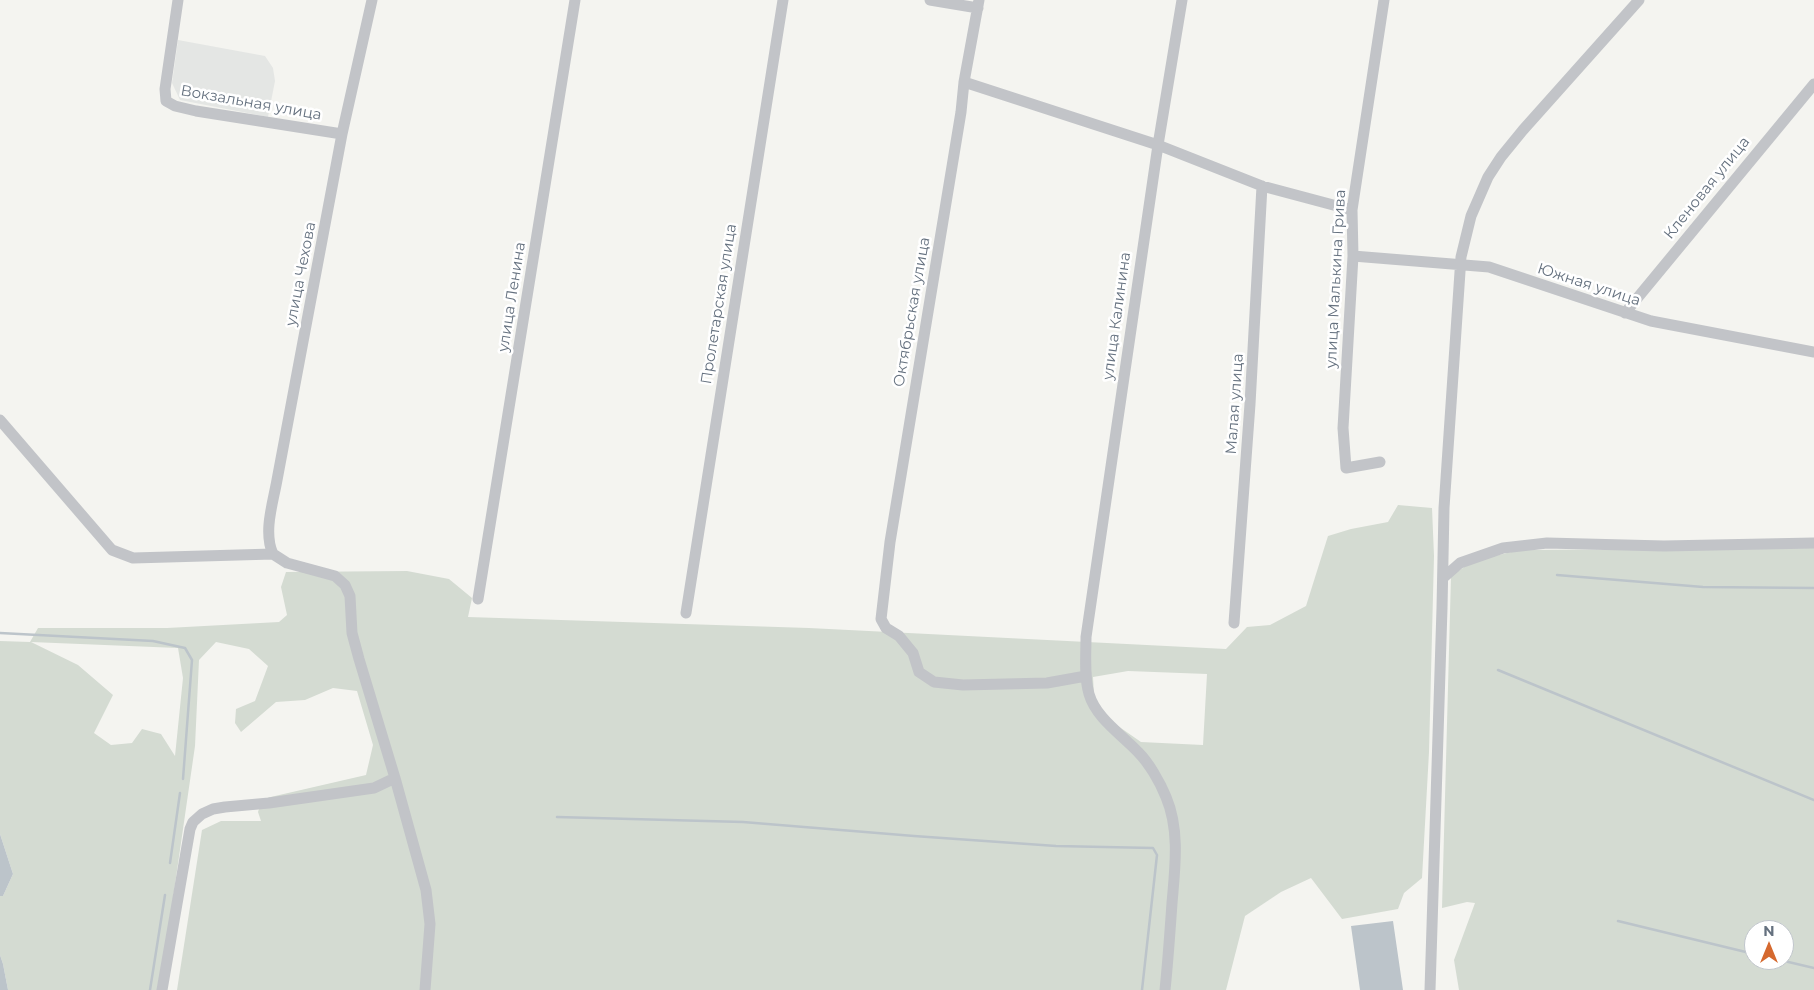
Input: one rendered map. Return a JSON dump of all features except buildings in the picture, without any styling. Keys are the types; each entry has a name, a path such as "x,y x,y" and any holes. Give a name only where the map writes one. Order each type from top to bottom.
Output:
{"street":[{"name":"Вокзальная улица","path":"178,0 166,101 175,106 196,111 342,134"},
{"name":"улица Чехова","path":"273,554 268,533 277,480 342,134 372,0"},
{"name":"улица Ленина","path":"478,599 575,0"},
{"name":"Пролетарская улица","path":"686,613 783,0"},
{"path":"930,0 979,4"},
{"name":"улица Калинина","path":"1165,990 1175,860 1175,835 1172,818 1167,798 1140,753 1101,716 1089,696 1086,676 1086,637 1158,145 1182,0"},
{"name":"улица Малькина Грива","path":"1380,462 1346,468 1343,428 1353,256 1352,210 1384,0"},
{"path":"1430,990 1445,473 1460,264 1471,216 1488,177 1501,157 1639,0"},
{"name":"Октябрьская улица","path":"979,4 964,82 961,112 890,542 881,618 886,628 900,636 913,653 919,672 934,682 963,685 1047,683 1086,676"},
{"path":"964,82 1158,145 1262,186 1352,210"},
{"name":"Кленовая улица","path":"1625,313 1814,84"},
{"name":"Малая улица","path":"1234,623 1250,404 1262,186"},
{"name":"Южная улица","path":"1353,256 1489,267 1651,321 1814,352"},
{"path":"0,420 112,550 133,558 273,554 287,563 335,576 345,585 350,596 352,633 426,890 430,924 425,990"},
{"path":"1442,578 1460,563 1503,548 1547,543 1664,546 1814,543"},
{"path":"162,990 190,829 193,822 202,814 225,807 269,803 374,788 395,778"}],"shaded area":[{"path":"178,40 265,56 273,68 275,81 268,117 180,100 172,83"},
{"path":"1398,505 1432,508 1434,556 1429,752 1422,878 1404,893 1398,909 1342,919 1311,878 1281,892 1245,916 1226,990 177,990 202,830 221,821 261,821 258,812 262,799 366,775 373,745 357,691 333,688 305,700 276,702 241,732 235,723 236,709 255,701 268,666 249,649 216,642 199,660 195,746 171,912 157,990 8,990 0,955 0,896 3,896 13,874 0,834 0,641 30,642 38,628 167,628 279,622 287,615 281,587 286,572 407,571 449,579 472,598 468,617 809,628 1226,649 1247,627 1270,625 1306,606 1328,536 1351,529 1388,522","holes":["31,642 178,648 183,678 175,756 161,734 142,729 132,743 111,745 94,733 113,695 78,665","1128,671 1207,674 1203,745 1141,742 1105,717 1094,696 1093,677"]},
{"path":"1814,548 1814,990 1459,990 1454,960 1475,903 1467,902 1442,908 1451,576 1473,561 1520,550"},
{"path":"0,834 13,874 3,896 0,896"},
{"path":"1393,921 1403,990 1360,990 1351,926"},
{"path":"0,955 3,964 8,990 0,990"}],"waterway":[{"path":"1557,575 1703,587 1814,588"},
{"path":"0,633 153,641 185,648 192,660 183,779"},
{"path":"1498,670 1814,800"},
{"path":"170,863 180,793"},
{"path":"557,817 743,822 1056,846 1153,848 1157,855 1142,990"},
{"path":"150,990 165,895"},
{"path":"1618,921 1744,952"},
{"path":"1794,963 1814,968"}]}
